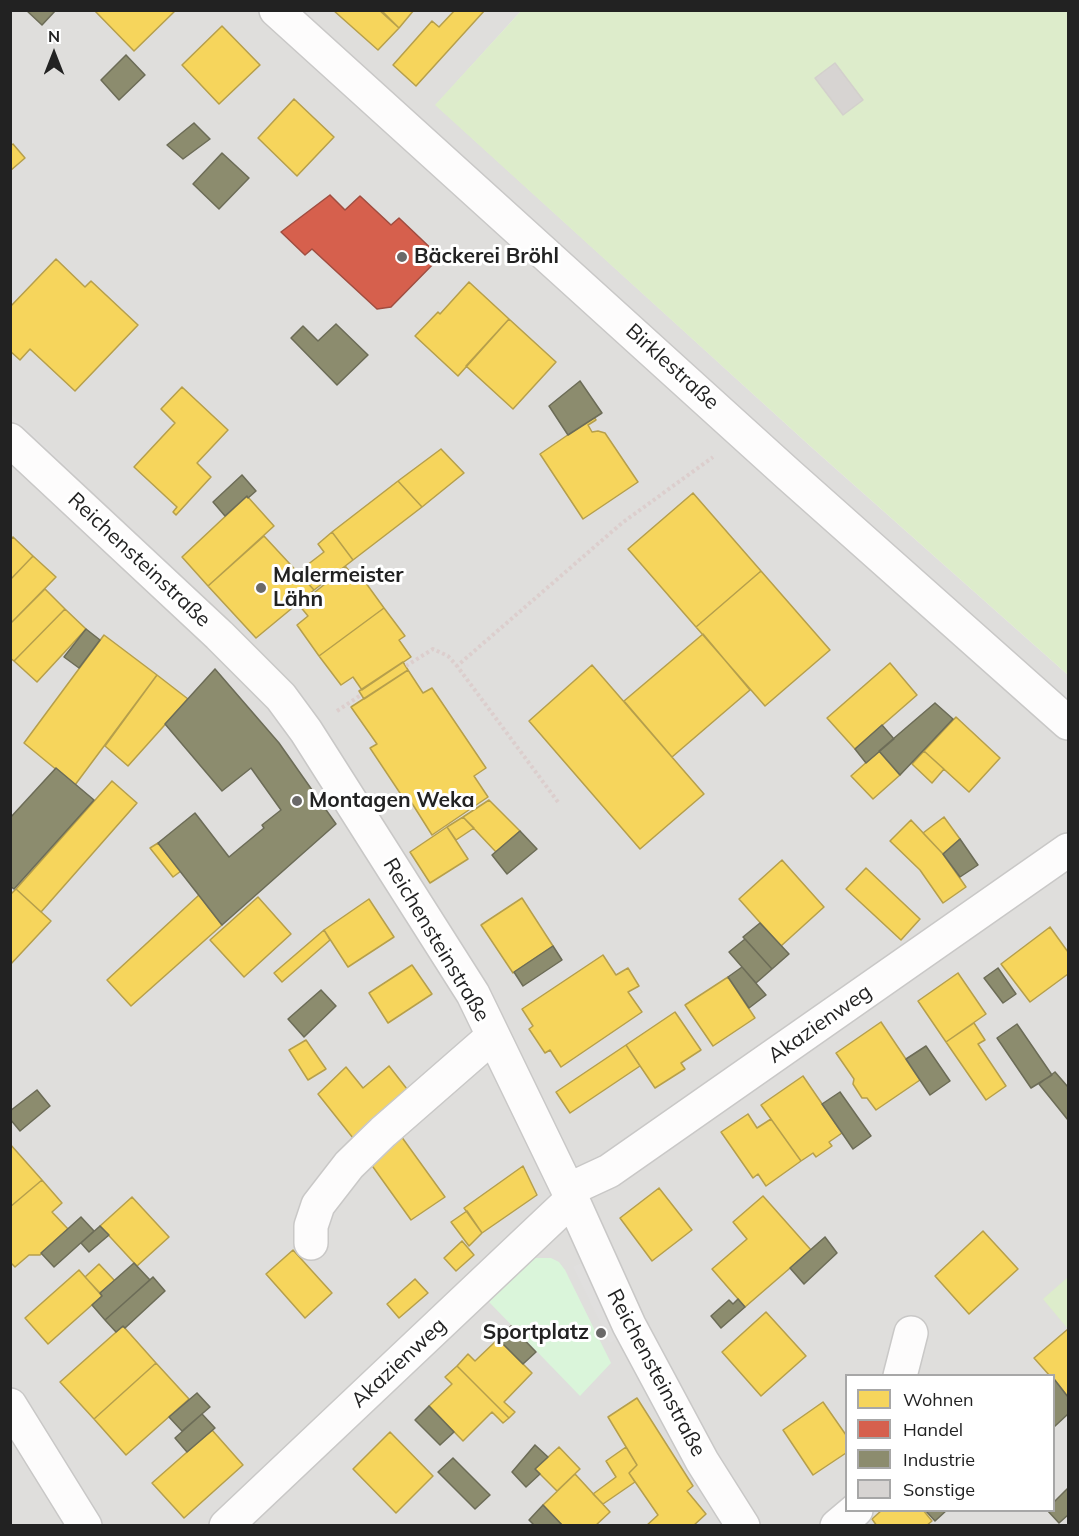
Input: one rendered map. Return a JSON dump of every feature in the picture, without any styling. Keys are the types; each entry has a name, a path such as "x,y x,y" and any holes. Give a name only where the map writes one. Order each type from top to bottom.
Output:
{"street":[{"name":"Birklestraße","path":"276,10 1068,723"},
{"name":"Reichensteinstraße","path":"10,440 219,635 281,697 306,731 473,994 570,1194 629,1325 702,1461 728,1519"},
{"name":"Akazienweg","path":"226,1526 570,1194 609,1171 1068,850"},
{"path":"311,1243 311,1226 318,1205 349,1165 383,1132 493,1036"},
{"path":"901,1374 911,1333"},
{"path":"10,1406 85,1526"},
{"path":"837,1526 854,1512"}],"path":[{"path":"457,666 622,523 745,433"},
{"path":"406,666 433,649 448,656 558,802"}],"shaded area":[{"path":"10,11 521,11 436,105 809,445 1068,675 1068,1525 11,1525"},
{"path":"10,413 84,481 75,491 11,431"},
{"path":"584,1262 621,1337 610,1343 573,1267"}],"green space":[{"path":"521,11 1068,11 1068,675 809,445 435,105"},
{"path":"535,1258 551,1258 559,1262 565,1270 611,1363 580,1396 489,1302"},
{"path":"1068,1277 1068,1329 1043,1299"}],"building: Wohnen":[{"path":"94,10 176,10 134,51"},
{"path":"333,10 379,10 399,28 378,50"},
{"path":"381,10 414,10 399,28"},
{"path":"455,10 485,10 416,86 393,65 432,21 439,27"},
{"path":"222,26 260,65 219,104 182,65"},
{"path":"294,99 334,137 297,176 258,138"},
{"path":"13,144 25,158 10,171 10,146"},
{"path":"56,259 85,287 91,281 138,325 75,391 30,349 20,360 10,351 10,307"},
{"path":"469,282 509,319 458,376 415,336 438,312 440,314"},
{"path":"509,319 556,362 513,409 466,366"},
{"path":"182,387 228,430 197,463 211,477 176,515 173,512 177,507 134,467 175,423 161,409"},
{"path":"594,417 596,420 588,425 592,432 605,433 638,482 583,519 540,454"},
{"path":"441,449 464,473 422,507 398,481"},
{"path":"398,481 422,507 353,560 332,532"},
{"path":"693,493 761,571 696,627 628,549"},
{"path":"247,496 274,526 208,586 182,557"},
{"path":"332,532 353,560 314,590 298,572 324,552 318,544"},
{"name":"Malermeister Lähn","path":"264,536 314,590 256,638 208,586"},
{"path":"13,537 33,556 10,580 10,540"},
{"path":"33,556 56,577 10,624 10,580"},
{"path":"346,567 358,583 363,579 384,608 319,656 297,625 308,616 299,605"},
{"path":"761,571 830,650 765,706 696,627"},
{"path":"45,589 65,609 14,661 10,658 10,624"},
{"path":"384,608 405,636 399,640 411,657 362,690 353,677 341,685 319,656"},
{"path":"65,609 86,629 37,682 14,661"},
{"path":"703,634 750,690 672,757 624,701"},
{"path":"104,635 157,675 75,785 24,743"},
{"path":"403,662 408,670 364,699 359,691"},
{"path":"890,663 917,695 855,749 827,718"},
{"path":"592,665 704,794 640,849 529,721"},
{"path":"408,670 423,693 432,688 486,768 474,776 488,797 432,835 408,797 404,799 370,748 377,744 351,707"},
{"path":"157,675 188,699 128,766 105,746"},
{"path":"956,717 1000,758 969,792 924,751"},
{"path":"879,751 900,775 873,799 851,776"},
{"path":"924,751 944,769 932,783 912,764"},
{"path":"112,781 137,803 41,912 16,889"},
{"path":"489,800 520,831 496,852 463,817"},
{"path":"463,817 474,828 456,840 447,827"},
{"path":"944,817 960,839 943,854 923,833"},
{"path":"911,820 943,854 966,887 943,903 920,870 890,841"},
{"path":"447,827 468,859 430,883 410,852"},
{"path":"158,843 181,871 173,877 150,848"},
{"path":"782,860 824,907 781,946 739,899"},
{"path":"866,868 920,919 901,940 846,889"},
{"path":"16,889 51,921 10,965 10,895"},
{"path":"199,895 222,925 131,1006 107,980"},
{"path":"258,897 291,934 244,977 210,940"},
{"path":"522,898 553,946 513,973 481,925"},
{"path":"369,899 394,937 348,967 324,930"},
{"path":"1050,927 1068,952 1068,974 1030,1002 1001,964"},
{"path":"324,930 330,940 282,982 274,973"},
{"path":"603,955 616,975 628,968 639,986 628,992 642,1012 561,1067 550,1050 545,1053 529,1029 533,1026 522,1009"},
{"path":"412,965 432,994 388,1023 369,993"},
{"path":"958,973 986,1014 946,1042 918,1001"},
{"path":"728,977 755,1018 713,1046 685,1005"},
{"path":"675,1012 701,1050 681,1063 685,1069 655,1088 626,1045"},
{"path":"881,1022 920,1080 876,1110 867,1098 862,1098 853,1084 854,1079 836,1053"},
{"path":"974,1023 985,1040 978,1044 1006,1086 986,1100 946,1042"},
{"path":"306,1040 326,1069 308,1080 289,1050"},
{"path":"626,1045 640,1066 570,1113 556,1092"},
{"path":"389,1066 407,1089 353,1138 318,1094 346,1067 363,1088"},
{"path":"803,1076 842,1133 829,1142 832,1146 816,1157 813,1153 801,1161 761,1105"},
{"path":"748,1114 757,1128 771,1119 801,1161 766,1186 758,1174 753,1178 721,1132"},
{"path":"401,1136 445,1197 411,1220 368,1160"},
{"path":"10,1144 42,1180 10,1207"},
{"path":"523,1166 537,1195 482,1233 464,1208"},
{"path":"42,1180 62,1203 52,1212 68,1229 40,1255 29,1255 15,1267 10,1262 10,1207"},
{"path":"659,1188 692,1230 652,1261 620,1218"},
{"path":"763,1196 811,1250 745,1307 712,1269 747,1239 733,1222"},
{"path":"132,1197 169,1237 137,1266 100,1226"},
{"path":"467,1211 482,1233 469,1246 451,1222"},
{"path":"983,1231 1018,1269 969,1314 935,1276"},
{"path":"462,1241 474,1255 456,1271 444,1258"},
{"path":"293,1250 332,1293 305,1318 266,1274"},
{"path":"99,1264 115,1281 100,1293 85,1277"},
{"path":"79,1270 102,1296 48,1344 25,1318"},
{"path":"415,1279 428,1293 399,1318 387,1304"},
{"path":"766,1312 806,1356 761,1396 722,1352"},
{"path":"123,1326 156,1363 94,1419 60,1382"},
{"path":"1068,1329 1068,1397 1055,1380 1055,1374 1048,1374 1034,1358"},
{"path":"498,1339 532,1373 504,1402 515,1412 509,1418 457,1366 468,1354 475,1361"},
{"path":"156,1363 189,1399 126,1455 94,1419"},
{"path":"457,1366 509,1418 503,1423 492,1412 463,1441 429,1406 452,1384 445,1377"},
{"path":"637,1398 693,1486 687,1491 706,1514 693,1526 646,1526 658,1515 629,1473 637,1465 608,1417"},
{"path":"823,1402 845,1434 845,1454 813,1475 783,1430"},
{"path":"212,1430 243,1465 184,1518 152,1483"},
{"path":"390,1432 433,1476 396,1513 353,1469"},
{"path":"559,1447 580,1469 557,1491 535,1469"},
{"path":"626,1447 637,1465 629,1473 635,1482 603,1504 593,1494 616,1477 606,1461"},
{"path":"575,1474 610,1512 595,1526 563,1526 543,1505"},
{"path":"880,1512 925,1512 932,1521 926,1526 877,1526 872,1519"}],"building: Handel":[{"path":"330,195 345,210 360,196 391,225 399,218 440,257 391,307 377,309 312,249 305,255 281,232"}],"building: Industrie":[{"path":"26,10 56,10 42,25"},
{"path":"126,55 145,75 119,100 101,80"},
{"path":"194,123 210,139 183,159 167,145"},
{"path":"222,153 249,178 219,209 193,184"},
{"path":"336,324 368,355 337,385 291,338 303,326 318,341"},
{"path":"580,381 602,413 568,435 549,406"},
{"path":"242,475 256,491 225,516 213,502"},
{"path":"86,629 100,640 79,668 64,657"},
{"name":"Montagen Weka","path":"215,669 279,743 336,824 222,925 158,843 195,813 229,857 264,828 262,825 281,810 251,768 222,791 165,724"},
{"path":"935,703 953,719 900,775 879,751"},
{"path":"882,725 894,739 866,763 855,749"},
{"path":"56,768 94,800 14,889 10,886 10,818"},
{"path":"520,831 537,849 507,874 492,855"},
{"path":"960,839 978,865 960,877 943,854"},
{"path":"760,923 789,954 772,969 743,937"},
{"path":"745,939 772,969 756,983 729,952"},
{"path":"553,946 562,960 523,986 514,972"},
{"path":"742,967 766,995 749,1008 728,977"},
{"path":"998,968 1016,994 1003,1003 984,978"},
{"path":"321,990 336,1006 304,1037 288,1019"},
{"path":"1017,1024 1052,1075 1031,1088 997,1038"},
{"path":"926,1046 950,1081 930,1095 906,1059"},
{"path":"1055,1072 1068,1087 1068,1120 1039,1084"},
{"path":"37,1090 50,1106 20,1131 10,1119 10,1111"},
{"path":"840,1092 871,1136 853,1149 822,1104"},
{"path":"81,1217 94,1231 54,1267 41,1253"},
{"path":"100,1226 109,1235 89,1252 81,1243"},
{"path":"825,1237 837,1253 804,1284 790,1268"},
{"path":"134,1263 150,1280 105,1320 92,1305 102,1296 100,1293"},
{"path":"153,1277 165,1291 125,1328 123,1326 116,1332 105,1320"},
{"path":"738,1299 745,1307 721,1328 711,1316 729,1300 733,1304"},
{"path":"511,1326 536,1352 523,1364 498,1339"},
{"path":"1055,1380 1068,1397 1068,1414 1055,1426"},
{"path":"197,1393 210,1407 182,1431 169,1417"},
{"path":"429,1406 454,1432 440,1445 415,1420"},
{"path":"202,1414 215,1428 187,1452 175,1438"},
{"path":"535,1445 548,1457 535,1469 540,1474 526,1487 512,1472"},
{"path":"453,1458 490,1495 475,1509 438,1472"},
{"path":"1068,1488 1068,1515 1059,1523 1049,1512 1055,1512 1055,1501"},
{"path":"543,1505 563,1526 535,1526 529,1520"},
{"path":"927,1512 945,1512 935,1521"}],"building: Sonstige":[{"path":"835,63 863,100 843,115 815,78"}],"place":[{"name":"Bäckerei Bröhl","path":"402,257"},
{"name":"Malermeister Lähn","path":"261,588"},
{"name":"Montagen Weka","path":"297,801"},
{"name":"Sportplatz","path":"601,1333"}]}
